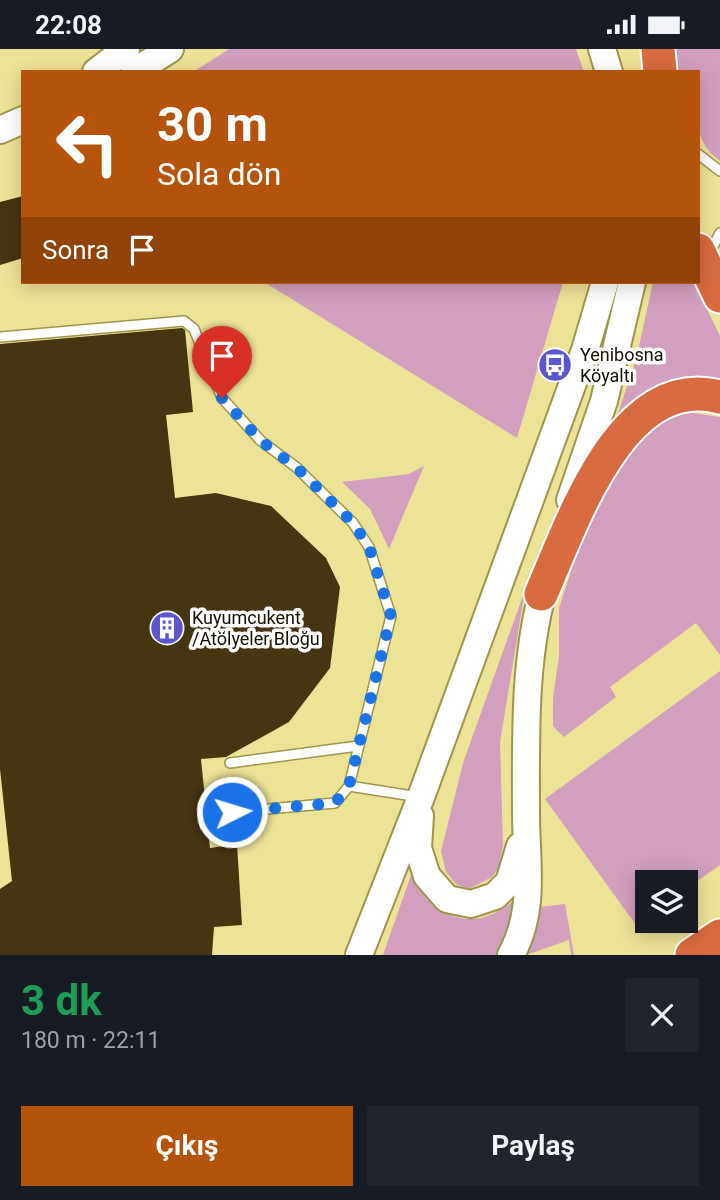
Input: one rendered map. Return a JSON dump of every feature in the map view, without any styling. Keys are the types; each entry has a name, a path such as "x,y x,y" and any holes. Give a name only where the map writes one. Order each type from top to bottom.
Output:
{"highway":[{"path":"658,49 660,70"},
{"path":"701,257 720,296"},
{"path":"541,594 601,467 628,429 646,410 663,400 685,393 720,397"},
{"path":"692,955 720,936"}],"main road":[{"path":"99,70 126,49"},
{"path":"137,70 170,49"},
{"path":"602,49 608,70"},
{"path":"619,49 620,70"},
{"path":"649,70 651,49"},
{"path":"0,128 21,121"},
{"path":"359,955 421,797 585,350 604,284"},
{"path":"511,955 527,915 529,884 526,714 531,648 541,594 604,401 632,284"},
{"path":"421,797 418,848 427,876 447,899 471,904 495,896 509,883 526,827"}],"lane":[{"path":"700,155 720,171"},
{"path":"701,257 720,233"},
{"path":"0,337 184,321 194,329 222,398 261,441 296,467 353,523 369,547 391,616 349,786 335,803 212,814"},
{"path":"230,762 358,746"},
{"path":"349,786 421,797"}],"shaded area":[{"path":"229,49 576,49 583,70 196,70"},
{"path":"674,49 720,49 720,161 703,143 700,135 700,70 678,70"},
{"path":"267,284 562,284 517,438"},
{"path":"653,284 695,284 720,336 720,386 615,422 636,360"},
{"path":"687,412 720,417 720,655 696,623 610,687 616,697 564,737 553,726 553,698 559,656 559,608 585,528 607,481 648,426"},
{"path":"424,466 389,549 370,509 342,482 409,474"},
{"path":"525,590 500,742 503,844 499,867 492,877 469,889 456,884 446,872 441,851 463,763"},
{"path":"720,671 720,865 698,881 698,870 635,870 635,924 545,799"},
{"path":"411,875 433,903 458,917 472,919 486,916 502,909 518,897 499,955 383,955"},
{"path":"565,904 574,955 571,955 569,940 526,955 539,907"}],"building":[{"path":"21,197 21,259 0,265 0,202"},
{"name":"Kuyumcukent /Atölyeler Bloğu","path":"182,328 185,330 193,412 166,415 175,498 216,493 271,506 326,558 340,587 330,668 289,722 226,757 201,759 210,848 237,844 242,925 214,927 212,955 0,955 0,889 12,881 0,769 0,344"}],"place":[{"name":"Yenibosna Köyaltı","path":"555,365"},
{"name":"Kuyumcukent /Atölyeler Bloğu","path":"167,628"}],"route":[{"path":"222,398 261,441 296,467 353,523 369,547 391,616 349,786 335,803 232,812"}]}
